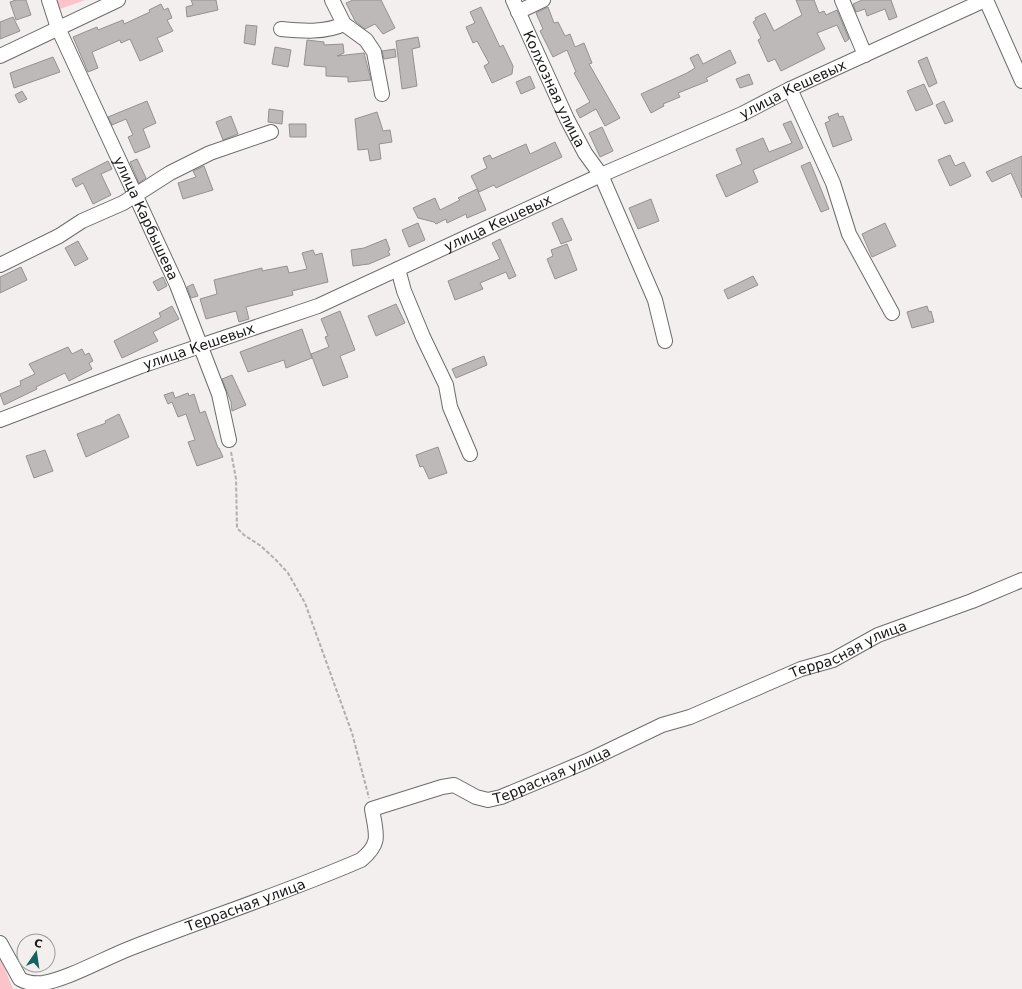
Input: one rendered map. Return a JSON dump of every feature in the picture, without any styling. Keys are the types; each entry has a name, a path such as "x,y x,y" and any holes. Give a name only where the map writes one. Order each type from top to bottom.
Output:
{"street":[{"name":"улица Карбышева","path":"49,0 58,28 172,274 219,394 229,440"},
{"path":"0,56 118,0"},
{"path":"332,0 344,24 371,46 374,52 382,94"},
{"path":"516,6 543,0"},
{"path":"842,0 865,55"},
{"path":"986,0 1022,81"},
{"name":"улица Кешевых","path":"0,420 80,388 318,306 601,175 742,114 790,89 986,0"},
{"name":"Колхозная улица","path":"516,6 567,119 585,153 601,175 655,300 665,341"},
{"path":"281,29 325,30 344,24"},
{"path":"790,89 833,183 849,234 892,312"},
{"path":"0,265 60,236 82,221 105,212 170,173 210,153 271,132"},
{"path":"398,269 404,291 423,337 446,385 450,407 470,454"},
{"name":"Террасная улица","path":"0,943 20,979 34,984 61,978 132,948 197,925 361,860 370,852 377,839 372,809 442,787 454,785 476,797 488,800 501,797 587,761 662,724 690,717 801,669 833,660 878,635 972,601 1022,580"}],"path":[{"path":"229,440 236,479 237,528 244,535 261,546 288,573 305,603 352,733 372,809"}],"shaded area":[{"path":"55,0 85,0 60,9"},
{"path":"0,957 13,989 0,989"}],"building":[{"path":"16,0 26,0 31,15 16,20 10,2"},
{"path":"191,0 216,0 218,10 187,17 186,7 193,5"},
{"path":"353,0 381,0 395,28 383,34 375,24 365,29 355,21 346,3"},
{"path":"796,0 814,0 819,13 824,11 826,15 837,10 849,39 845,42 837,25 817,33 825,49 781,71 775,59 768,62 758,40 761,38 753,22 756,20 755,18 765,13 774,31 802,15"},
{"path":"862,0 891,0 897,17 889,20 885,9 867,16 865,9 856,12 853,4"},
{"path":"161,4 164,10 168,8 172,18 167,20 173,31 157,38 163,51 140,61 130,39 121,43 120,40 92,52 98,68 88,72 73,37 97,27 98,30 123,20 124,24 150,12 149,10"},
{"path":"481,7 500,47 503,45 513,66 512,74 492,83 484,66 489,63 477,41 473,43 466,27 475,23 470,12"},
{"path":"548,7 554,23 558,22 565,36 570,34 575,47 584,43 592,63 589,64 620,118 605,126 596,109 580,118 576,110 590,102 574,73 576,72 567,50 553,57 540,31 543,29 536,13"},
{"path":"13,17 20,31 0,39 0,22"},
{"path":"246,25 257,26 255,45 244,43"},
{"path":"418,37 420,47 412,49 417,86 402,89 396,41"},
{"path":"307,40 324,42 324,45 343,44 344,53 337,56 364,53 371,80 348,82 348,77 326,76 326,67 304,65"},
{"path":"275,47 291,50 288,67 272,64"},
{"path":"395,49 396,57 384,59 382,51"},
{"path":"730,50 736,63 706,78 708,81 678,93 680,97 663,104 664,106 651,113 641,94 695,68 690,58 698,54 703,64"},
{"path":"53,57 60,72 14,88 10,73"},
{"path":"927,57 937,83 929,87 918,61"},
{"path":"749,74 753,84 740,88 736,79"},
{"path":"530,76 535,88 521,94 516,82"},
{"path":"924,84 933,104 916,111 907,91"},
{"path":"22,91 27,99 19,103 15,95"},
{"path":"147,101 156,123 143,129 150,147 135,153 128,137 133,135 126,119 112,125 108,117"},
{"path":"944,101 953,121 945,124 936,105"},
{"path":"269,109 283,111 282,124 268,122"},
{"path":"377,112 383,131 390,130 392,142 379,144 381,159 370,161 368,149 358,150 355,119"},
{"path":"838,113 839,117 843,116 852,140 833,147 825,123 830,121 828,117"},
{"path":"231,116 238,134 223,140 216,122"},
{"path":"791,121 803,148 753,170 758,182 726,197 716,175 742,164 736,149 763,138 769,152 792,143 783,124"},
{"path":"289,124 306,124 306,137 290,137"},
{"path":"602,127 613,151 600,157 589,133"},
{"path":"555,142 562,157 496,188 494,185 479,192 471,176 487,168 483,158 490,155 492,159 526,144 530,154"},
{"path":"950,155 955,166 964,162 971,176 950,186 938,160"},
{"path":"1022,156 1022,198 1011,173 992,182 986,172"},
{"path":"137,159 146,178 139,183 130,162"},
{"path":"108,161 112,169 101,174 111,195 93,204 83,183 76,187 72,179"},
{"path":"810,162 829,209 821,212 801,166"},
{"path":"204,166 213,190 183,199 178,183 196,177 193,171"},
{"path":"477,189 486,210 467,218 466,214 447,223 446,219 436,224 434,222 418,218 413,208 435,198 440,210 460,200 458,198"},
{"path":"651,199 659,221 638,229 629,208"},
{"path":"562,218 572,240 561,244 552,223"},
{"path":"418,223 425,240 409,247 402,230"},
{"path":"885,223 896,246 872,257 862,234"},
{"path":"386,239 390,250 388,251 390,255 369,264 353,266 351,250 364,248"},
{"path":"500,239 516,276 509,279 506,272 480,283 483,289 455,300 448,281 500,259 492,243"},
{"path":"78,241 88,259 75,266 65,248"},
{"path":"567,244 577,270 555,279 547,259 553,256 551,250"},
{"path":"313,250 315,255 322,253 328,282 292,291 293,295 246,307 249,319 239,322 236,311 206,319 200,299 217,294 214,280 262,268 262,271 287,266 289,273 307,269 302,253"},
{"path":"21,267 27,280 0,293 0,277"},
{"path":"753,276 758,285 728,299 724,290"},
{"path":"163,277 167,286 158,291 153,282"},
{"path":"193,284 198,296 191,298 187,287"},
{"path":"396,304 405,323 376,336 368,316"},
{"path":"172,306 179,319 153,332 158,341 122,358 114,341 161,317 159,313"},
{"path":"927,306 929,312 931,311 934,322 912,328 907,312"},
{"path":"340,311 355,350 340,356 348,377 323,386 311,354 329,347 325,337 328,336 321,319"},
{"path":"302,329 312,358 286,368 284,360 248,372 240,352"},
{"path":"68,347 72,354 82,349 85,355 89,353 93,361 89,363 92,369 69,381 65,373 4,405 0,394 21,385 20,381 35,374 29,364"},
{"path":"484,356 487,365 456,378 452,369"},
{"path":"232,375 246,405 232,411 231,402 222,379"},
{"path":"173,392 175,398 188,393 189,396 194,394 200,413 205,411 218,448 223,457 197,466 188,442 195,440 186,414 178,417 172,402 168,404 164,395"},
{"path":"119,414 129,437 86,457 77,434 106,423 105,421"},
{"path":"438,447 447,473 429,479 423,466 420,467 416,455"},
{"path":"45,450 53,471 34,478 26,456"}]}
